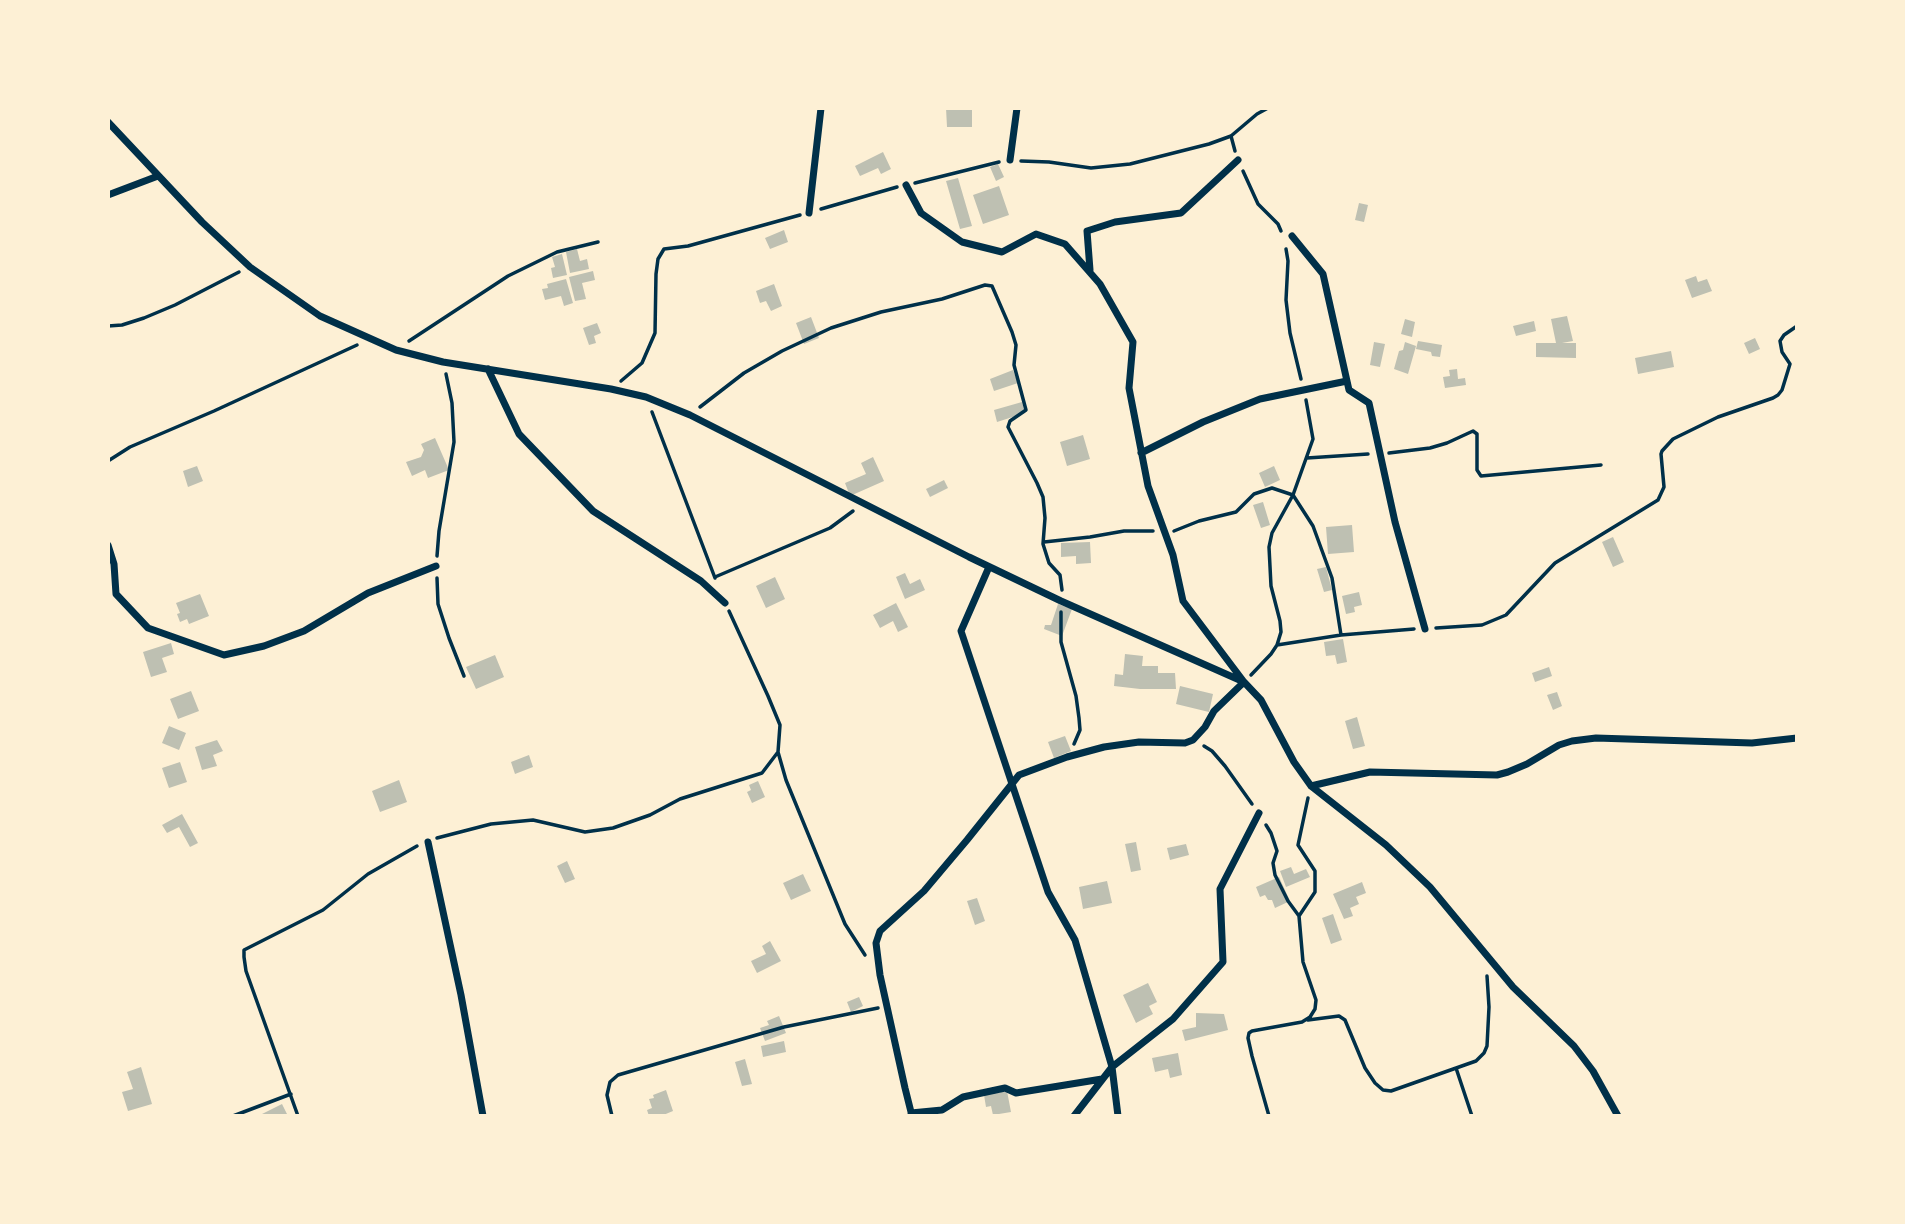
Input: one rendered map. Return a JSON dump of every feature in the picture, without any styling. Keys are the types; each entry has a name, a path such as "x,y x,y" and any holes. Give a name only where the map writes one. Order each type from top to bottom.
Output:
{"street":[{"path":"809,213 821,108"},
{"path":"1010,160 1017,108"},
{"path":"108,122 202,222 250,267 320,316 396,350 443,362 646,397 690,415 989,567 1244,682"},
{"path":"1090,272 1087,231 1115,222 1181,213 1238,160"},
{"path":"108,195 159,176"},
{"path":"906,185 922,213 962,242 1002,252 1036,234 1065,244 1100,284 1133,342 1129,388 1147,486 1173,555 1183,601 1244,682 1261,699 1294,762 1311,786 1386,845 1430,887 1513,987 1574,1046 1593,1070 1618,1115"},
{"path":"1288,237 1323,274 1349,390 1369,403 1395,522 1425,629"},
{"path":"488,369 519,434 593,512 701,581 725,603"},
{"path":"1141,453 1203,422 1260,399 1347,381"},
{"path":"108,545 114,564 117,594 148,628 224,656 264,646 304,631 368,593 436,566"},
{"path":"989,567 961,631 1048,892 1075,940 1112,1067 1118,1115"},
{"path":"1102,1079 1016,1093 1005,1088 963,1097 942,1110 912,1114 880,975 876,943 880,931 924,891 1018,775 1066,757 1104,747 1139,742 1185,743 1193,740 1214,711 1244,682"},
{"path":"1311,786 1370,772 1497,775 1527,764 1559,745 1596,738 1752,743 1797,738"},
{"path":"1074,1115 1112,1067 1172,1019 1223,962 1220,890 1259,813"},
{"path":"428,842 461,995 483,1115"}],"path":[{"path":"1231,136 1238,160 1258,204 1288,237"},
{"path":"396,350 508,276 557,253 598,242"},
{"path":"1244,682 1271,654 1281,632 1271,586 1269,547 1272,533 1293,495 1313,439 1289,322 1286,249"},
{"path":"108,326 144,318 250,267"},
{"path":"690,415 744,373 831,328 881,312 942,299 985,285 992,286 1016,345 1014,365 1026,410 1010,421 1008,427 1043,497 1044,544 1049,563 1060,575 1063,587 1061,642 1076,696 1080,730 1066,757"},
{"path":"1277,645 1341,635 1482,625 1506,615 1555,563 1658,500 1664,487 1661,454 1673,439 1718,417 1778,395 1790,369 1780,341 1797,326"},
{"path":"108,461 130,447 371,339"},
{"path":"443,362 453,403 454,442 439,531 436,566 438,604 464,676"},
{"path":"646,397 715,577 830,528 863,503"},
{"path":"1386,453 1430,448 1473,431 1477,434 1478,470 1481,476 1601,465"},
{"path":"1307,458 1373,454"},
{"path":"1293,495 1313,526 1332,578 1341,635"},
{"path":"725,603 780,725 778,752 786,780 845,924 880,975"},
{"path":"298,1115 246,971 244,950 323,910 368,874 409,850 445,835 491,824 533,820 585,832 613,828 649,816 680,799 762,773 778,752"},
{"path":"1302,1022 1310,1017 1316,1000 1303,962 1298,916 1315,892 1315,872 1298,845 1311,786"},
{"path":"1269,1115 1248,1038 1252,1031 1339,1016 1345,1020 1365,1068 1383,1090 1391,1091 1476,1061 1487,1046 1489,1007 1486,953"},
{"path":"612,1115 607,1095 610,1082 618,1075 784,1027 887,1006"},
{"path":"1457,1068 1472,1115"},
{"path":"233,1115 291,1094"}],"building":[{"path":"946,108 972,108 972,127 947,127"},
{"path":"883,152 891,169 881,174 878,168 860,176 855,166"},
{"path":"998,164 1004,177 996,181 990,167"},
{"path":"958,178 972,226 960,229 946,181"},
{"path":"999,186 1009,215 983,224 973,195"},
{"path":"1359,203 1368,205 1364,222 1355,220"},
{"path":"784,230 788,242 770,249 765,238"},
{"path":"577,249 580,261 587,259 589,269 570,273 566,252"},
{"path":"562,254 567,275 553,278 551,268 555,267 552,257"},
{"path":"593,271 595,280 582,283 586,299 575,301 569,277"},
{"path":"1696,276 1698,282 1707,279 1712,291 1692,298 1685,280"},
{"path":"566,279 573,303 564,306 561,296 545,300 542,289 548,288 547,284"},
{"path":"774,284 782,306 771,311 766,301 760,303 756,291"},
{"path":"1567,316 1573,341 1562,343 1576,343 1576,358 1536,357 1536,343 1556,343 1551,319"},
{"path":"811,317 819,338 804,344 796,323"},
{"path":"1405,319 1415,322 1412,337 1401,334"},
{"path":"1534,321 1536,331 1516,336 1513,326"},
{"path":"597,323 601,333 594,336 596,343 589,345 583,328"},
{"path":"1755,338 1760,349 1749,354 1744,343"},
{"path":"1418,341 1442,345 1440,357 1416,349"},
{"path":"1374,342 1385,344 1380,367 1370,365"},
{"path":"1405,342 1416,346 1408,374 1394,369 1399,351 1403,350"},
{"path":"1671,351 1674,367 1638,374 1635,358"},
{"path":"1457,369 1458,379 1465,378 1466,385 1445,388 1443,377 1450,376 1449,370"},
{"path":"1013,370 1018,383 994,391 990,379"},
{"path":"1022,402 1025,413 997,422 994,410"},
{"path":"1083,435 1090,459 1067,466 1060,442"},
{"path":"435,438 449,470 428,478 425,470 412,476 406,462 421,457 424,450 421,444"},
{"path":"873,457 884,481 850,496 845,483 866,474 861,463"},
{"path":"197,466 203,481 188,487 183,471"},
{"path":"1274,466 1280,480 1265,487 1259,473"},
{"path":"944,480 948,488 930,497 926,489"},
{"path":"1263,502 1270,525 1261,528 1253,505"},
{"path":"1352,525 1354,552 1328,554 1326,527"},
{"path":"1613,537 1624,562 1613,567 1602,542"},
{"path":"1090,542 1091,563 1076,564 1076,556 1061,557 1061,543"},
{"path":"1326,567 1332,590 1324,592 1317,569"},
{"path":"905,573 910,584 920,579 925,590 905,599 896,577"},
{"path":"775,577 785,599 766,608 756,586"},
{"path":"1359,592 1362,605 1354,607 1355,612 1346,614 1342,596"},
{"path":"200,594 209,616 189,624 187,619 180,622 176,603"},
{"path":"896,603 908,627 898,632 893,621 880,628 873,615"},
{"path":"1058,604 1072,609 1062,636 1044,629 1045,625 1051,625"},
{"path":"1343,639 1347,662 1337,664 1335,655 1326,656 1324,642"},
{"path":"171,643 174,654 162,658 167,672 151,677 143,652"},
{"path":"1125,654 1143,656 1142,666 1158,666 1158,673 1175,673 1176,689 1114,686 1115,674 1123,675"},
{"path":"495,655 504,677 476,689 466,667"},
{"path":"1549,667 1552,676 1535,682 1532,673"},
{"path":"1180,686 1213,694 1209,712 1176,704"},
{"path":"191,691 199,711 178,719 170,699"},
{"path":"1557,692 1562,706 1553,710 1547,695"},
{"path":"1357,717 1365,746 1353,749 1345,721"},
{"path":"169,726 186,733 179,750 162,743"},
{"path":"1065,736 1071,751 1054,758 1048,742"},
{"path":"217,740 223,751 213,755 217,766 202,770 195,747"},
{"path":"529,755 533,767 515,774 511,762"},
{"path":"180,762 187,782 169,788 162,768"},
{"path":"399,780 407,802 380,812 372,791"},
{"path":"758,781 765,797 752,803 747,792 751,790 749,785"},
{"path":"182,814 198,843 190,847 179,827 167,833 162,825"},
{"path":"1136,842 1141,870 1131,872 1125,844"},
{"path":"1186,844 1189,855 1170,860 1167,848"},
{"path":"567,861 575,879 565,883 557,866"},
{"path":"1291,867 1294,874 1306,869 1310,877 1286,887 1280,871"},
{"path":"803,874 811,891 791,900 783,883"},
{"path":"1279,877 1290,901 1275,908 1272,900 1268,900 1265,895 1260,897 1256,887"},
{"path":"1107,881 1112,903 1083,909 1079,887"},
{"path":"1362,882 1366,893 1356,897 1359,904 1350,908 1353,916 1344,919 1333,894"},
{"path":"977,898 985,921 975,925 967,901"},
{"path":"1333,914 1342,940 1331,944 1322,918"},
{"path":"770,941 781,961 757,973 751,961 766,954 762,946"},
{"path":"1148,983 1157,1002 1149,1006 1153,1014 1136,1023 1123,995"},
{"path":"859,997 863,1006 851,1012 847,1002"},
{"path":"1196,1013 1224,1014 1228,1030 1185,1041 1182,1030 1196,1027"},
{"path":"779,1016 786,1033 765,1041 760,1028 769,1025 767,1021"},
{"path":"784,1041 786,1052 763,1057 761,1046"},
{"path":"1178,1053 1182,1075 1170,1078 1168,1069 1155,1072 1152,1058"},
{"path":"745,1059 752,1084 742,1086 735,1062"},
{"path":"141,1067 152,1104 128,1111 122,1092 133,1089 127,1072"},
{"path":"666,1090 673,1111 661,1116 649,1116 647,1110 652,1108 649,1099"},
{"path":"1007,1091 1011,1112 993,1115 991,1106 986,1107 984,1095"},
{"path":"282,1104 288,1116 258,1116"}]}
